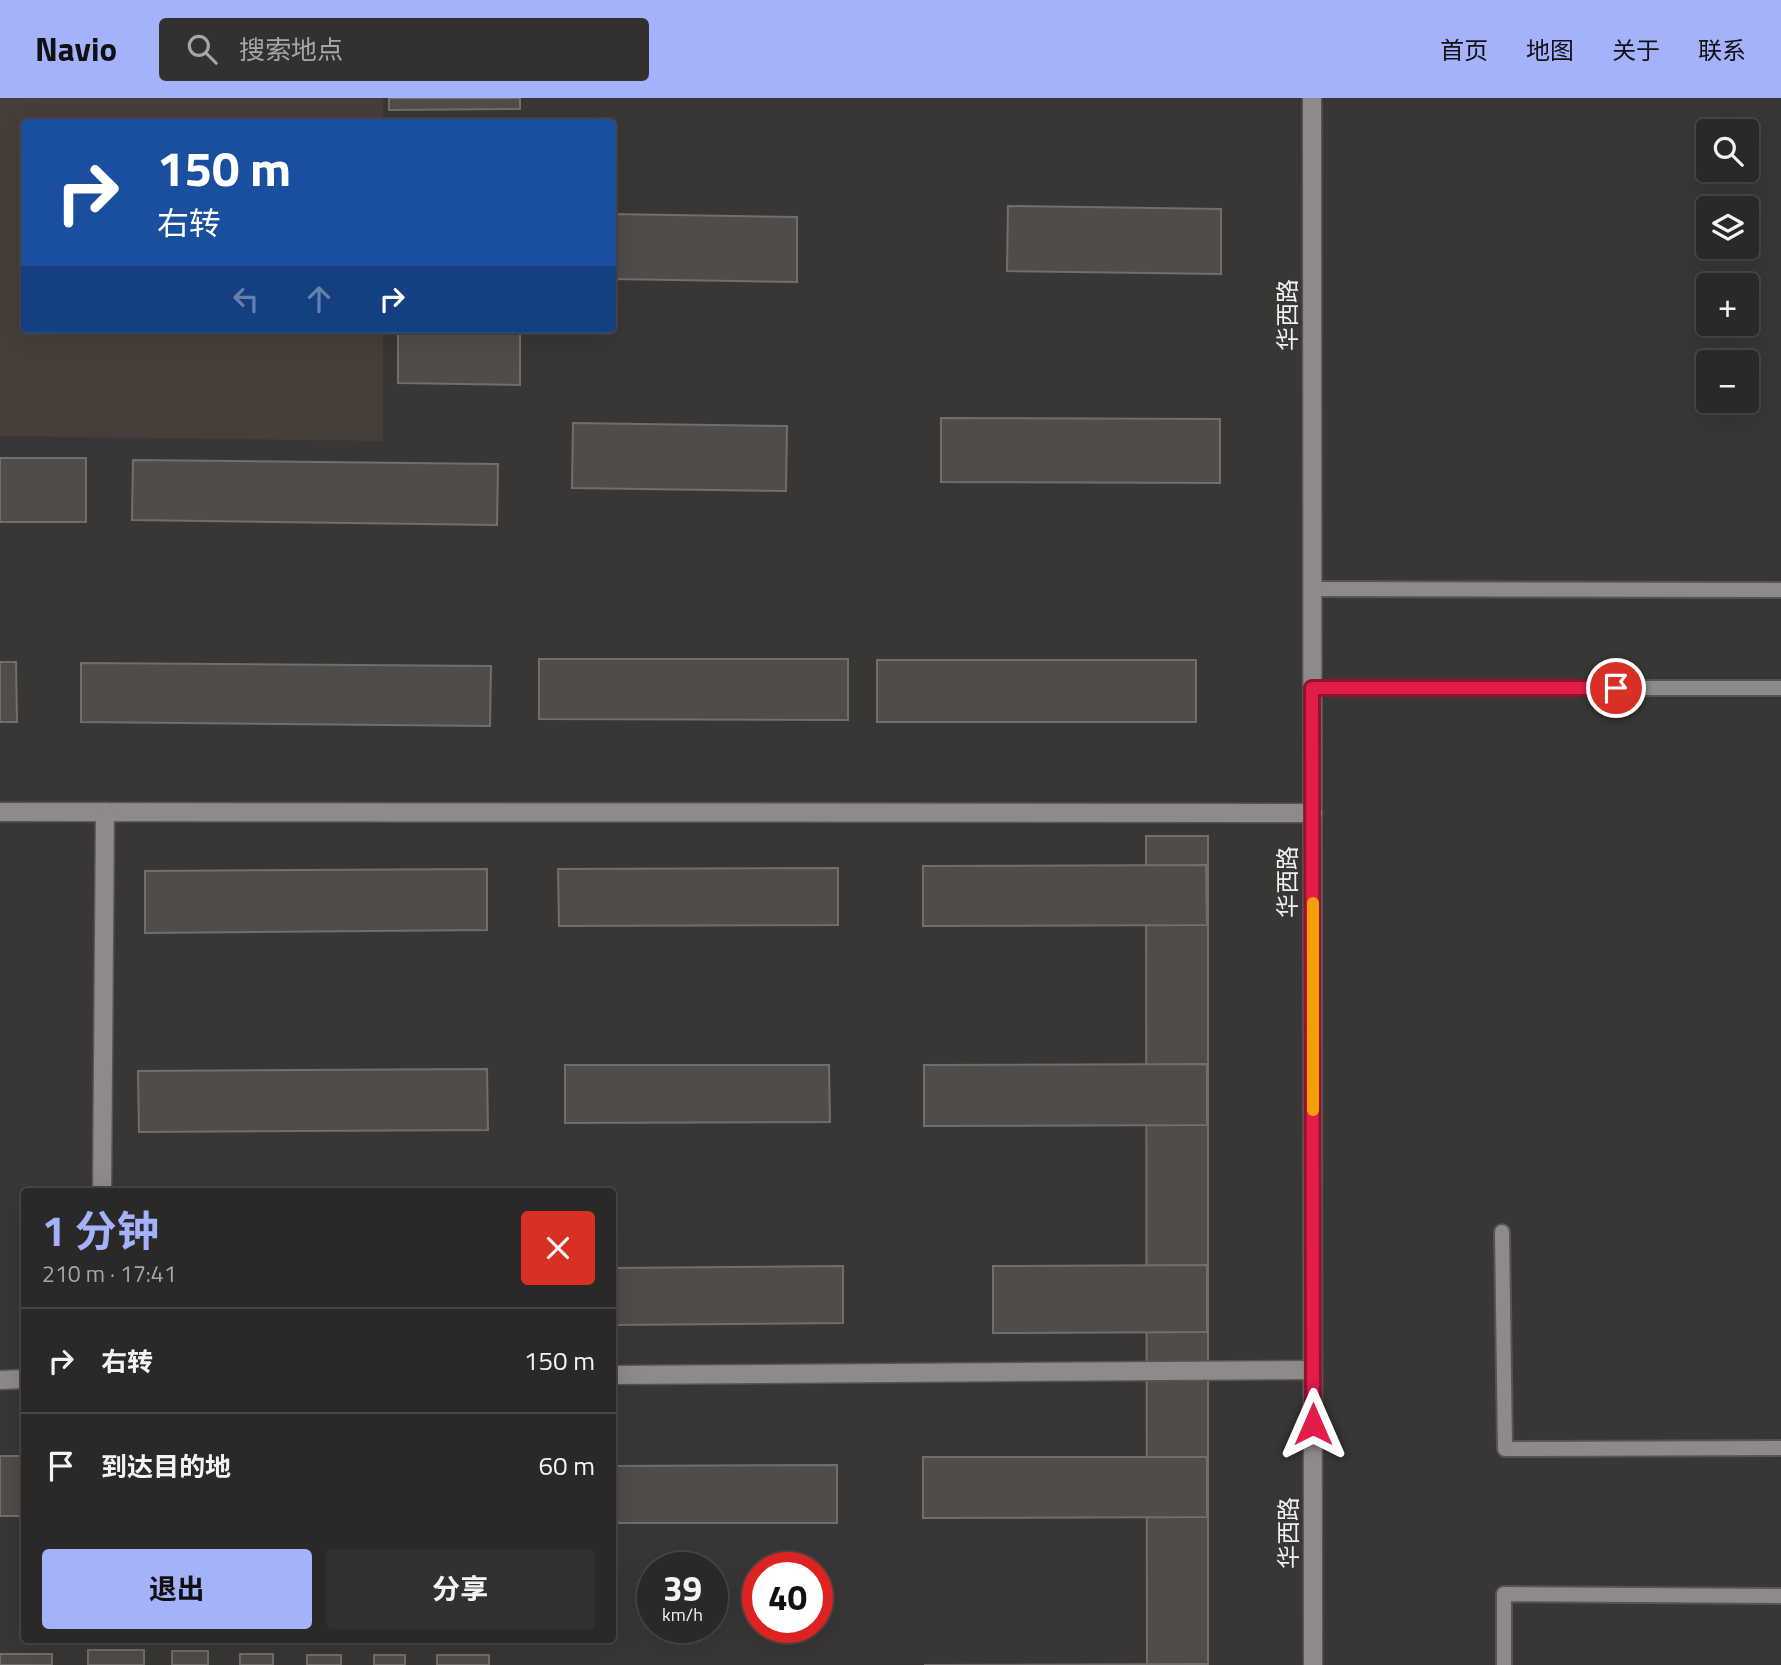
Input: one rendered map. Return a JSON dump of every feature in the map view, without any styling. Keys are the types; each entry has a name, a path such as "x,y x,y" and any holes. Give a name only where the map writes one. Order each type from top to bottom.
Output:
{"street":[{"name":"华西路","path":"1312,98 1314,1665"},
{"path":"0,812 1313,813"},
{"path":"102,1188 105,812"},
{"path":"616,1375 1313,1370"},
{"path":"0,1380 21,1380"}],"lane":[{"path":"1312,589 1781,590"},
{"path":"1312,688 1781,688"},
{"path":"1502,1232 1505,1449 1781,1448"},
{"path":"1504,1665 1504,1594 1781,1596"}],"shaded area":[{"path":"0,98 383,98 383,119 21,119 21,333 383,333 383,441 0,436"}],"building":[{"path":"389,98 520,98 520,109 389,110"},
{"path":"1008,206 1221,209 1221,274 1007,271"},
{"path":"616,214 797,217 797,282 616,279"},
{"path":"398,333 520,333 520,385 398,383"},
{"path":"941,418 1220,419 1220,483 941,482"},
{"path":"573,423 787,426 786,491 572,488"},
{"path":"0,458 86,458 86,522 0,522"},
{"path":"133,460 498,464 497,525 132,520"},
{"path":"539,659 848,659 848,720 539,719"},
{"path":"877,660 1196,660 1196,722 877,722"},
{"path":"0,662 16,662 17,722 0,722"},
{"path":"81,663 491,666 490,726 81,722"},
{"path":"1146,836 1208,836 1208,1665 1147,1665"},
{"path":"1206,865 1207,925 923,926 923,866"},
{"path":"838,868 838,925 559,926 558,869"},
{"path":"487,869 487,930 145,933 145,871"},
{"path":"1207,1064 1207,1125 924,1126 924,1065"},
{"path":"565,1065 829,1065 830,1122 565,1123"},
{"path":"487,1069 488,1130 139,1132 138,1071"},
{"path":"1207,1265 1207,1332 993,1333 993,1266"},
{"path":"843,1266 843,1323 616,1325 616,1268"},
{"path":"0,1456 21,1456 21,1516 0,1516"},
{"path":"923,1457 1207,1457 1207,1517 923,1518"},
{"path":"837,1465 837,1523 616,1523 616,1466"},
{"path":"88,1650 144,1650 144,1665 88,1665"},
{"path":"172,1651 208,1651 208,1665 172,1665"},
{"path":"0,1654 52,1654 52,1665 0,1665"},
{"path":"240,1654 273,1654 273,1665 240,1665"},
{"path":"307,1655 341,1655 341,1665 307,1665"},
{"path":"374,1655 405,1655 405,1665 374,1665"},
{"path":"437,1655 489,1655 489,1665 437,1665"},
{"path":"1207,1664 1207,1665 924,1665"}],"slow traffic":[{"path":"1313,903 1313,1110"}],"route":[{"path":"1313,1424 1312,688 1616,688"}]}
